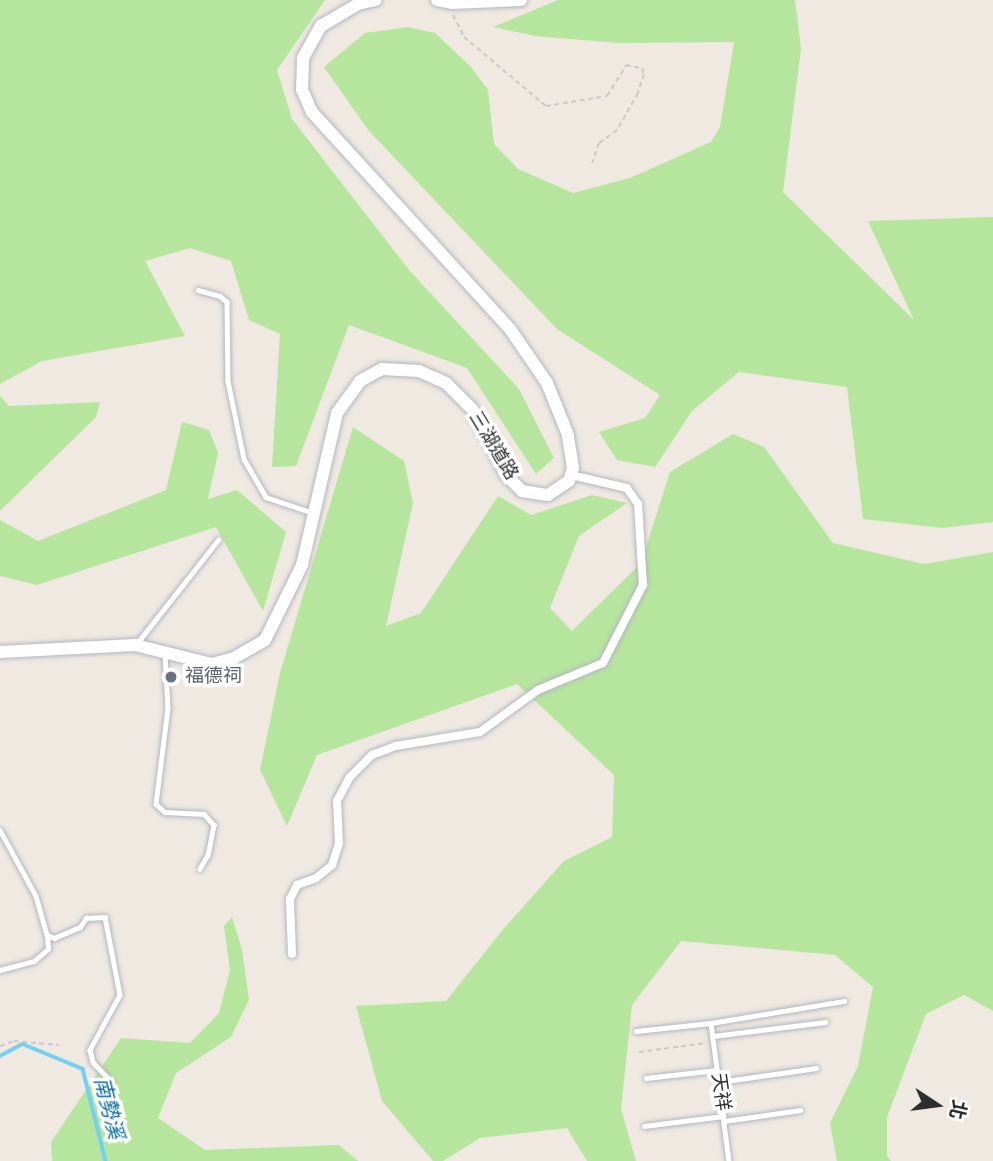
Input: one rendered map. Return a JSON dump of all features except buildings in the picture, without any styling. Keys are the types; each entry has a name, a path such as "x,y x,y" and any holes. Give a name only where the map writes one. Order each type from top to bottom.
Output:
{"street":[{"path":"292,954 290,899 296,885 316,878 332,865 339,843 337,801 349,778 372,755 397,746 480,732 538,690 603,663 643,585 638,504 627,488 570,475 573,468 568,435 547,383 510,329 312,113 302,90 303,58 321,26 358,4 376,0"},
{"path":"437,0 452,3 520,0"},
{"name":"三湖道路","path":"0,652 135,645 212,664 234,658 265,640 302,565 338,413 360,381 382,369 419,371 446,383 472,409 506,475 522,491 548,495 569,481 570,475"}],"lane":[{"path":"198,290 220,296 227,302 228,381 244,459 266,497 314,513"},
{"path":"135,645 218,540"},
{"path":"165,653 168,708 156,804 165,812 204,814 214,825 208,855 200,869"},
{"path":"0,830 36,896 47,935 48,949 34,961 0,970"},
{"path":"47,935 54,938 80,927 86,919 105,917 120,995 90,1050 93,1062 111,1081"},
{"path":"636,1031 711,1023 844,1001"},
{"path":"713,1039 825,1022"},
{"name":"天祥","path":"711,1023 729,1161"},
{"path":"719,1082 816,1068"},
{"path":"646,1079 717,1070"},
{"path":"644,1126 800,1110"}],"path":[{"path":"452,3 453,20 464,37 546,106 607,96 626,65 642,68 644,74 638,93 617,130 599,143 592,163"},
{"path":"639,1052 713,1039"},
{"path":"0,1046 14,1041 59,1045"}],"green space":[{"path":"0,0 325,0 277,70 292,119 409,270 519,389 554,458 536,474 467,368 349,325 296,466 272,467 280,334 249,320 231,261 190,248 145,261 185,336 42,361 0,384"},
{"path":"558,0 795,0 801,49 783,192 914,320 868,221 993,217 993,522 942,528 863,519 847,387 739,372 692,411 655,467 617,460 599,432 645,418 660,395 557,329 369,131 324,67 365,33 408,27 435,33 471,67 488,90 494,144 518,169 573,193 630,178 711,142 720,127 734,42 619,43 535,36 493,27"},
{"path":"0,396 9,406 100,402 96,417 0,511"},
{"path":"182,422 209,430 218,453 208,499 237,490 286,532 263,611 216,527 37,585 0,576 0,520 38,541 166,490"},
{"path":"353,427 404,461 413,503 386,626 421,613 498,496 531,515 592,495 627,503 579,536 550,608 572,631 641,563 670,472 733,434 764,447 833,543 924,564 993,552 993,1011 964,995 926,1014 887,1117 887,1156 891,1161 837,1161 830,1123 858,1066 873,987 835,955 681,941 632,1005 621,1109 636,1161 587,1161 567,1128 480,1138 443,1161 433,1161 382,1101 356,1006 446,1001 505,927 564,861 612,837 614,775 517,684 317,755 287,826 260,770 280,673"},
{"path":"232,917 242,950 249,1000 231,1037 176,1073 158,1118 205,1150 339,1145 358,1161 52,1161 51,1142 121,1038 190,1043 219,1013 230,970 224,926"}],"waterway":[{"name":"南勢溪","path":"0,1056 23,1044 83,1069 106,1161"}],"place":[{"name":"福德祠","path":"171,677"}]}
